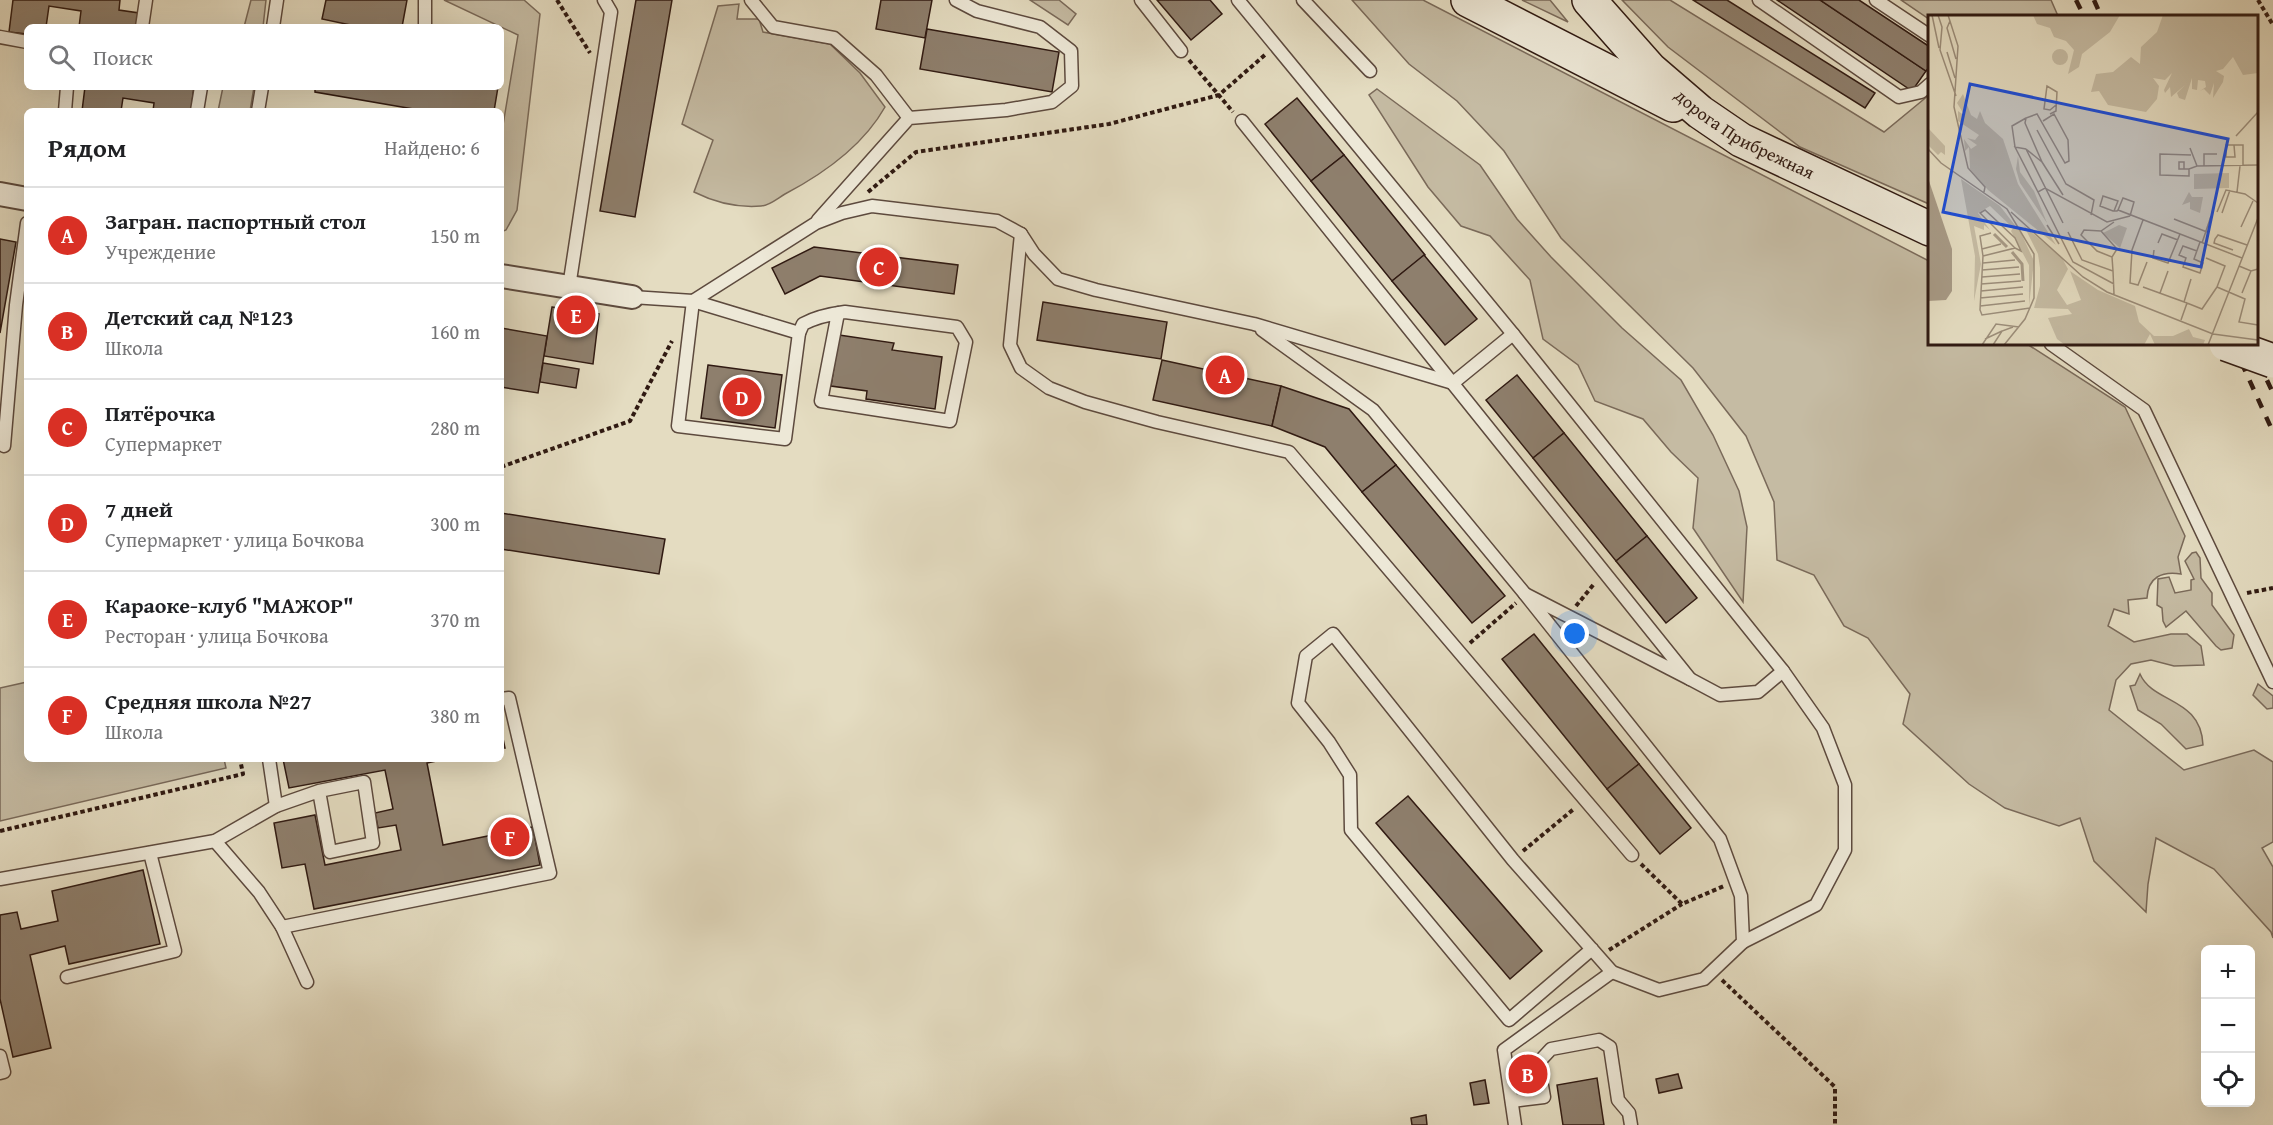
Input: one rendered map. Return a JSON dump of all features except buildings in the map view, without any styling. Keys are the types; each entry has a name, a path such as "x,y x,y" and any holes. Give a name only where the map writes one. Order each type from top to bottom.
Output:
{"main road":[{"path":"1468,0 1741,140"},
{"path":"1508,21 1565,40 1584,41 1592,35 1593,26 1578,0"},
{"name":"дорога Прибрежная","path":"1589,0 1673,91 1741,140 1928,229"},
{"path":"2229,345 2273,361"}],"street":[{"path":"0,194 24,198"},
{"path":"504,276 632,297"}],"lane":[{"path":"142,24 146,0"},
{"path":"273,24 277,0"},
{"path":"424,24 425,0"},
{"path":"569,286 611,12 604,0"},
{"path":"751,0 773,27 834,38 876,75 909,118"},
{"path":"816,223 909,118 1006,110 1052,102 1072,86 1071,51 1040,27 977,10 956,0"},
{"path":"1141,0 1181,51"},
{"path":"1238,0 1513,334 1783,671 1822,728 1845,785 1845,850 1816,904 1743,942 1704,979 1659,990 1612,972 1596,953 1513,860 1334,634 1306,656 1298,703 1329,742 1350,775 1351,830 1509,1020 1596,953"},
{"path":"1303,0 1370,71"},
{"path":"1759,0 1899,97 1922,92 1928,85"},
{"path":"1876,0 1928,35"},
{"path":"0,37 24,41"},
{"path":"65,108 67,90"},
{"path":"198,108 200,90"},
{"path":"258,108 262,90"},
{"path":"1242,122 1690,679"},
{"path":"693,301 816,223 842,213 872,206 997,221 1021,234 1034,254 1058,279 1254,324 1453,383"},
{"path":"1021,234 1010,345 1021,368 1049,388 1085,402 1157,423 1289,452 1632,855"},
{"path":"4,447 24,264"},
{"path":"632,297 693,301 799,333"},
{"path":"693,301 678,426 785,439 802,324 838,313 865,313 957,327 966,342 950,422 821,401 838,313"},
{"path":"1254,324 1373,410 1525,594 1720,839 1741,896 1743,942"},
{"path":"1453,383 1513,334"},
{"path":"2052,345 2144,410 2273,682"},
{"path":"1525,594 1720,695 1758,692 1783,671"},
{"path":"282,927 550,873 509,698 504,699"},
{"path":"269,762 276,806"},
{"path":"0,879 215,841 276,806 319,791 364,782 373,843 330,852 319,791"},
{"path":"215,841 259,892 282,927 307,982"},
{"path":"67,977 175,951 150,853"},
{"path":"1515,1125 1504,1050 1612,972"},
{"path":"1512,1101 1544,1097 1538,1063 1551,1049 1599,1040 1610,1047 1618,1100 1629,1113 1631,1125"},
{"path":"0,1056 4,1072 0,1073"}],"path":[{"path":"557,0 602,71"},
{"path":"2258,0 2273,25"},
{"path":"842,213 916,152 1109,124 1219,95 1276,46"},
{"path":"1181,51 1242,122"},
{"path":"504,466 630,421 693,301"},
{"path":"1568,616 1605,572"},
{"path":"2233,599 2273,588"},
{"path":"1460,652 1525,594"},
{"path":"0,831 243,774 241,762"},
{"path":"1537,840 1561,820"},
{"path":"1632,855 1682,904"},
{"path":"1596,953 1682,904 1735,880"},
{"path":"1712,971 1836,1087 1835,1125"}],"shaded area":[{"path":"251,0 266,0 263,24 245,24"},
{"path":"444,0 524,0 540,14 517,210 504,231 504,119 518,35 504,28 504,24 495,24"},
{"path":"1030,0 1059,0 1076,14 1068,25"},
{"path":"1352,0 1423,0 1928,260 1928,345 2029,345 2125,407 2185,536 2178,557 2181,574 2157,577 2150,585 2147,598 2128,600 2129,614 2114,609 2108,626 2134,642 2171,634 2187,634 2201,646 2204,665 2174,666 2151,660 2131,664 2116,680 2109,710 2184,770 2254,750 2273,762 2273,842 2262,848 2273,867 2273,938 2271,932 2214,869 2156,838 2146,912 2094,861 2080,818 2059,826 2005,808 1969,784 1903,724 1910,694 1868,638 1844,626 1814,575 1777,560 1774,502 1746,436 1693,368 1561,238 1504,151 1457,101 1409,64"},
{"path":"1522,0 1550,0 1568,22"},
{"path":"1622,0 1670,0 1884,132 1928,96 1928,204 1800,147 1668,47"},
{"path":"1901,0 2051,0 2058,15 1928,15 1928,18"},
{"path":"739,4 737,19 759,19 763,32 830,44 860,73 885,107 866,134 842,157 814,177 764,206 726,204 694,192 713,140 682,124 718,6"},
{"path":"1377,89 1480,165 1517,219 1551,257 1622,328 1681,380 1713,435 1739,491 1747,527 1743,602 1693,528 1698,478 1671,452 1643,419 1595,401 1578,365 1543,339 1530,280 1490,236 1461,226 1428,187 1369,95"},
{"path":"222,90 254,90 250,108 219,108"},
{"path":"2196,552 2200,558 2201,578 2212,593 2212,605 2234,635 2232,648 2221,650 2216,646 2186,611 2166,627 2162,608 2157,605 2158,579 2169,577 2175,593 2191,590 2191,580 2194,579 2185,561"},
{"path":"2140,674 2146,684 2186,709 2194,718 2200,729 2203,745 2186,749 2161,724 2138,710 2130,686 2135,685"},
{"path":"24,683 24,762 225,762 226,768 0,821 0,688"},
{"path":"2258,684 2273,696 2273,708 2267,709 2253,695"}],"railway":[{"path":"2076,0 2084,15"},
{"path":"2094,0 2101,15"},
{"path":"2233,345 2273,432"},
{"path":"2250,345 2273,393"}],"place":[{"name":"Пятёрочка","path":"879,267"},
{"name":"Караоке-клуб \"МАЖОР\"","path":"576,315"},
{"name":"Загран. паспортный стол","path":"1225,375"},
{"name":"7 дней","path":"742,397"},
{"name":"Средняя школа №27","path":"510,837"},
{"name":"Детский сад №123","path":"1528,1074"}]}
